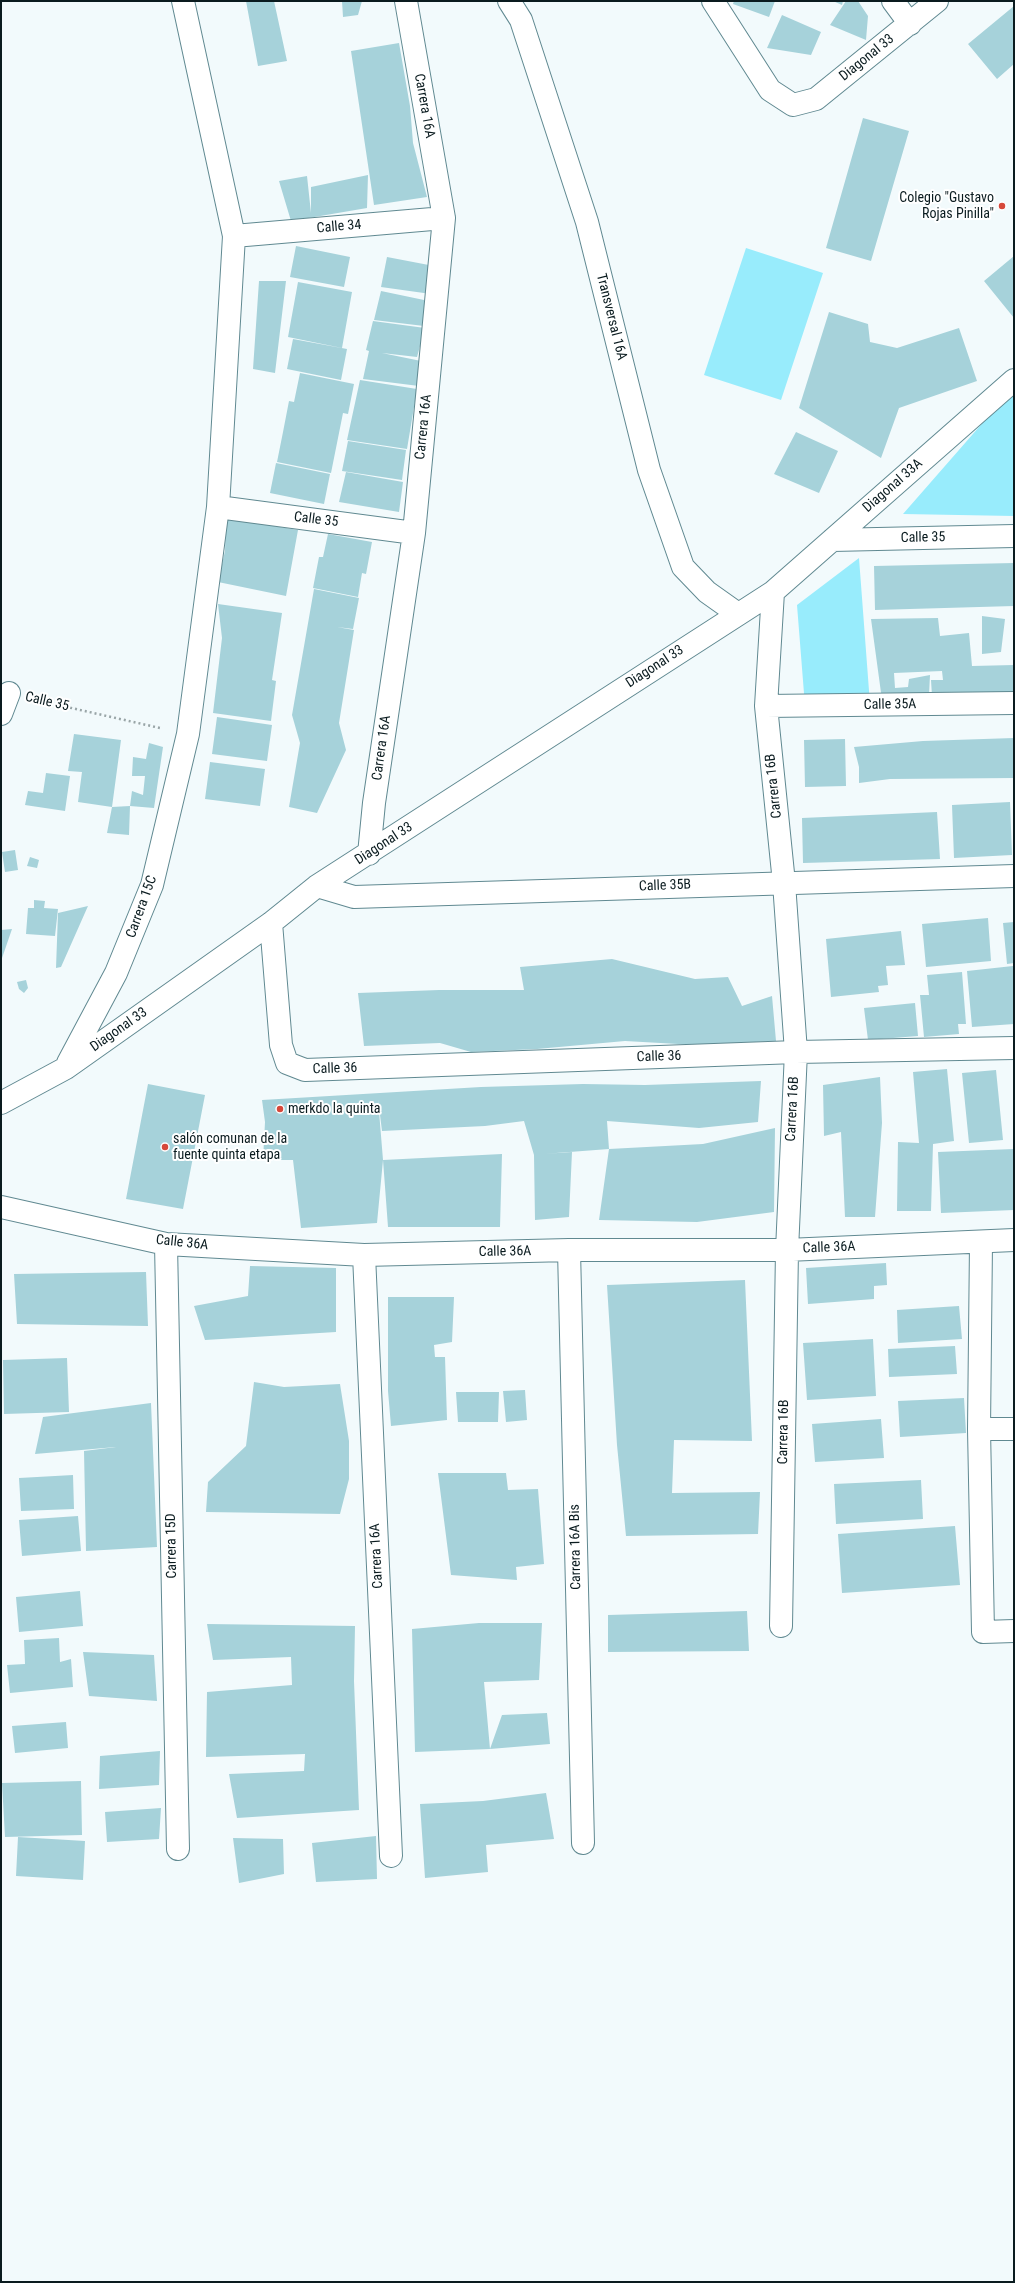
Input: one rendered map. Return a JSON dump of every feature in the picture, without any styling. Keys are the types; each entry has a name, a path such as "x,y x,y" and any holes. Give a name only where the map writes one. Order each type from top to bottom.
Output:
{"street":[{"path":"183,1 234,236 218,508 188,734"},
{"name":"Carrera 16A","path":"369,854 374,803 414,533 444,218 406,1"},
{"name":"Transversal 16A","path":"508,1 521,20 587,222 649,470 683,566 707,592 738,614"},
{"name":"Diagonal 33","path":"713,1 770,90 793,104 816,99 937,1"},
{"path":"893,1 910,24"},
{"name":"Calle 34","path":"234,236 444,218"},
{"name":"Diagonal 33A","path":"773,592 1014,380"},
{"name":"Calle 35","path":"218,508 414,533"},
{"name":"Calle 35","path":"832,540 1014,536"},
{"name":"Diagonal 33","path":"1,1103 66,1068 271,923 317,886 369,854 773,592"},
{"name":"Carrera 16B","path":"773,592 766,706 784,882 796,1052 787,1250 781,1626"},
{"path":"1,714 9,693"},
{"name":"Calle 35A","path":"766,706 1014,703"},
{"name":"Carrera 15C","path":"66,1068 116,973 152,885 188,734"},
{"name":"Calle 35B","path":"317,886 354,897 784,882 1014,876"},
{"name":"Calle 36","path":"271,923 281,1046 287,1063 304,1070 796,1052 1014,1048"},
{"name":"Calle 36A","path":"1,1207 166,1244 364,1255 570,1250 787,1250 980,1243 1014,1240"},
{"path":"980,1243 979,1430 982,1632 1014,1631"},
{"name":"Carrera 15D","path":"166,1244 178,1849"},
{"name":"Carrera 16A Bis","path":"570,1250 582,1843"},
{"name":"Carrera 16A","path":"364,1255 391,1856"},
{"path":"979,1430 1014,1429"}],"path":[{"name":"Calle 35","path":"9,693 188,734"}],"shaded area":[{"path":"746,248 823,273 781,400 704,375"},
{"path":"1014,387 1014,516 903,514"},
{"path":"859,558 870,704 805,706 797,605"}],"building":[{"path":"246,1 274,1 287,61 258,66"},
{"path":"342,1 362,1 358,15 343,17"},
{"path":"734,1 775,1 769,17 733,4"},
{"path":"833,1 843,1 842,5"},
{"path":"846,1 858,1 868,16 866,40 830,25"},
{"path":"1014,6 1014,64 997,79 968,44"},
{"path":"782,15 821,32 811,55 767,48"},
{"path":"399,43 410,106 413,143 427,197 374,205 351,51"},
{"path":"863,118 909,131 871,261 826,248"},
{"path":"368,175 367,208 291,221 279,181 307,176 311,213 311,187"},
{"path":"296,246 350,257 344,287 290,277"},
{"path":"1014,256 1014,318 984,281"},
{"path":"387,257 434,266 431,294 381,287"},
{"path":"259,281 286,281 275,373 253,369"},
{"path":"298,282 352,292 342,348 288,337"},
{"path":"381,291 424,300 424,326 374,320"},
{"path":"829,312 868,324 870,342 897,348 959,328 977,381 899,408 881,458 799,408"},
{"path":"373,321 425,328 417,357 382,353 421,361 419,386 363,379 369,351 366,350"},
{"path":"293,339 347,349 341,380 287,369"},
{"path":"300,373 354,384 348,414 343,413 331,473 277,462 289,401 294,402"},
{"path":"360,380 417,389 407,449 347,440"},
{"path":"796,432 838,451 819,493 774,474"},
{"path":"348,441 406,450 402,480 342,471"},
{"path":"276,463 330,474 324,504 270,493"},
{"path":"346,472 403,482 399,512 339,502"},
{"path":"226,518 298,530 286,596 218,582 225,551"},
{"path":"328,534 372,542 366,574 362,573 358,597 313,588 319,557 323,557"},
{"path":"1014,563 1014,606 875,610 874,566"},
{"path":"314,589 359,598 353,629 337,627 354,630 339,723 346,750 317,813 289,807 300,743 292,715"},
{"path":"218,604 282,613 272,680 276,681 271,721 213,713 222,638"},
{"path":"982,616 1005,619 1001,652 982,654"},
{"path":"938,618 940,636 969,633 972,666 1014,665 1014,695 932,696 931,680 943,680 942,671 894,673 895,688 908,687 909,679 930,675 929,695 882,700 871,619"},
{"path":"217,717 272,725 267,761 212,754"},
{"path":"74,734 121,740 112,807 78,802 82,772 68,771"},
{"path":"1014,738 1014,778 890,779 859,783 859,767 854,747 923,741"},
{"path":"845,739 846,786 805,787 804,740"},
{"path":"149,743 163,747 154,808 130,806 132,791 143,795 145,776 132,776 133,757 146,759"},
{"path":"210,762 265,769 260,806 205,799"},
{"path":"46,773 70,776 65,811 25,805 28,791 43,793"},
{"path":"1010,802 1012,855 954,858 952,805"},
{"path":"130,806 129,835 107,833 112,807"},
{"path":"937,812 940,859 803,863 802,818"},
{"path":"15,850 18,870 5,872 2,852"},
{"path":"30,857 39,860 37,868 27,866"},
{"path":"34,900 45,901 44,908 58,909 55,936 26,934 28,908 34,908"},
{"path":"88,906 61,967 56,968 58,913"},
{"path":"988,918 991,961 926,967 922,924"},
{"path":"1014,922 1014,963 1007,964 1003,923"},
{"path":"12,929 1,961 1,930"},
{"path":"901,931 905,965 886,966 888,985 878,986 879,992 831,997 826,939"},
{"path":"612,959 695,979 728,977 742,1006 772,996 776,1041 696,1045 625,1041 537,1049 471,1052 440,1043 364,1046 358,993 439,990 524,990 520,967"},
{"path":"1013,966 1014,1024 972,1027 967,971"},
{"path":"962,972 966,1024 958,1024 959,1034 924,1037 920,995 929,995 927,975"},
{"path":"26,980 28,988 24,993 19,989 17,982"},
{"path":"915,1003 918,1036 868,1040 864,1008"},
{"path":"947,1069 954,1141 933,1144 931,1211 897,1211 898,1142 919,1143 913,1072"},
{"path":"996,1070 1003,1140 969,1143 962,1073"},
{"path":"880,1077 882,1123 875,1217 845,1217 841,1132 824,1136 823,1085"},
{"path":"761,1081 758,1122 699,1128 607,1121 609,1149 543,1154 572,1152 569,1217 535,1220 534,1155 524,1121 485,1126 382,1131 378,1099 383,1160 377,1223 301,1228 293,1160 263,1160 265,1122 262,1100 481,1087 583,1084 645,1085"},
{"name":"salón comunan de la fuente quinta etapa","path":"148,1084 205,1095 183,1209 126,1199"},
{"path":"775,1128 774,1212 697,1222 599,1220 609,1149 703,1144"},
{"path":"1014,1149 1014,1210 941,1213 938,1152"},
{"path":"502,1154 500,1227 388,1227 383,1160"},
{"path":"886,1263 887,1285 874,1286 874,1299 808,1304 806,1268"},
{"path":"250,1266 336,1268 336,1332 205,1340 194,1306 248,1296"},
{"path":"146,1272 148,1326 17,1324 14,1274"},
{"path":"745,1280 752,1441 674,1440 672,1493 760,1492 758,1534 626,1536 617,1445 607,1285"},
{"path":"388,1297 454,1297 452,1342 434,1345 435,1357 445,1357 447,1420 391,1426 388,1391"},
{"path":"959,1306 962,1339 898,1343 897,1310"},
{"path":"873,1339 876,1396 807,1400 803,1343"},
{"path":"955,1346 957,1374 889,1377 888,1349"},
{"path":"67,1358 69,1412 4,1414 3,1360"},
{"path":"254,1382 284,1387 340,1384 349,1441 349,1479 340,1514 206,1512 208,1482 246,1446"},
{"path":"525,1390 527,1420 506,1422 503,1391"},
{"path":"456,1392 499,1392 498,1422 458,1422"},
{"path":"964,1398 966,1433 900,1437 898,1401"},
{"path":"151,1403 157,1547 86,1551 84,1451 116,1447 35,1454 43,1417"},
{"path":"881,1419 884,1458 815,1462 812,1424"},
{"path":"438,1473 506,1473 508,1490 538,1489 544,1564 516,1567 517,1580 451,1575"},
{"path":"73,1475 74,1509 21,1511 19,1478"},
{"path":"921,1480 923,1519 836,1524 834,1484"},
{"path":"78,1516 81,1551 22,1556 19,1520"},
{"path":"955,1526 960,1585 842,1593 838,1534"},
{"path":"80,1591 83,1626 19,1632 16,1597"},
{"path":"747,1611 749,1651 608,1652 608,1615"},
{"path":"479,1623 542,1623 539,1680 484,1682 490,1749 415,1752 412,1629"},
{"path":"207,1624 355,1626 354,1681 359,1810 237,1818 229,1774 304,1771 305,1754 206,1757 207,1692 292,1685 291,1657 213,1660"},
{"path":"59,1638 60,1662 71,1659 73,1687 10,1693 7,1665 25,1664 24,1640"},
{"path":"83,1652 154,1655 157,1701 89,1696"},
{"path":"547,1713 550,1744 490,1749 502,1715"},
{"path":"66,1722 68,1748 15,1753 12,1726"},
{"path":"160,1751 159,1785 99,1789 100,1756"},
{"path":"81,1781 82,1835 5,1837 2,1783"},
{"path":"546,1793 554,1839 486,1845 488,1872 425,1878 420,1804 483,1801"},
{"path":"161,1808 159,1839 107,1842 105,1812"},
{"path":"376,1836 377,1879 316,1882 312,1843"},
{"path":"18,1837 85,1841 83,1880 16,1876"},
{"path":"233,1838 283,1839 284,1874 239,1883"}],"place":[{"name":"Colegio \"Gustavo Rojas Pinilla\"","path":"1002,206"},
{"name":"merkdo la quinta","path":"280,1109"},
{"name":"salón comunan de la fuente quinta etapa","path":"165,1147"}]}
